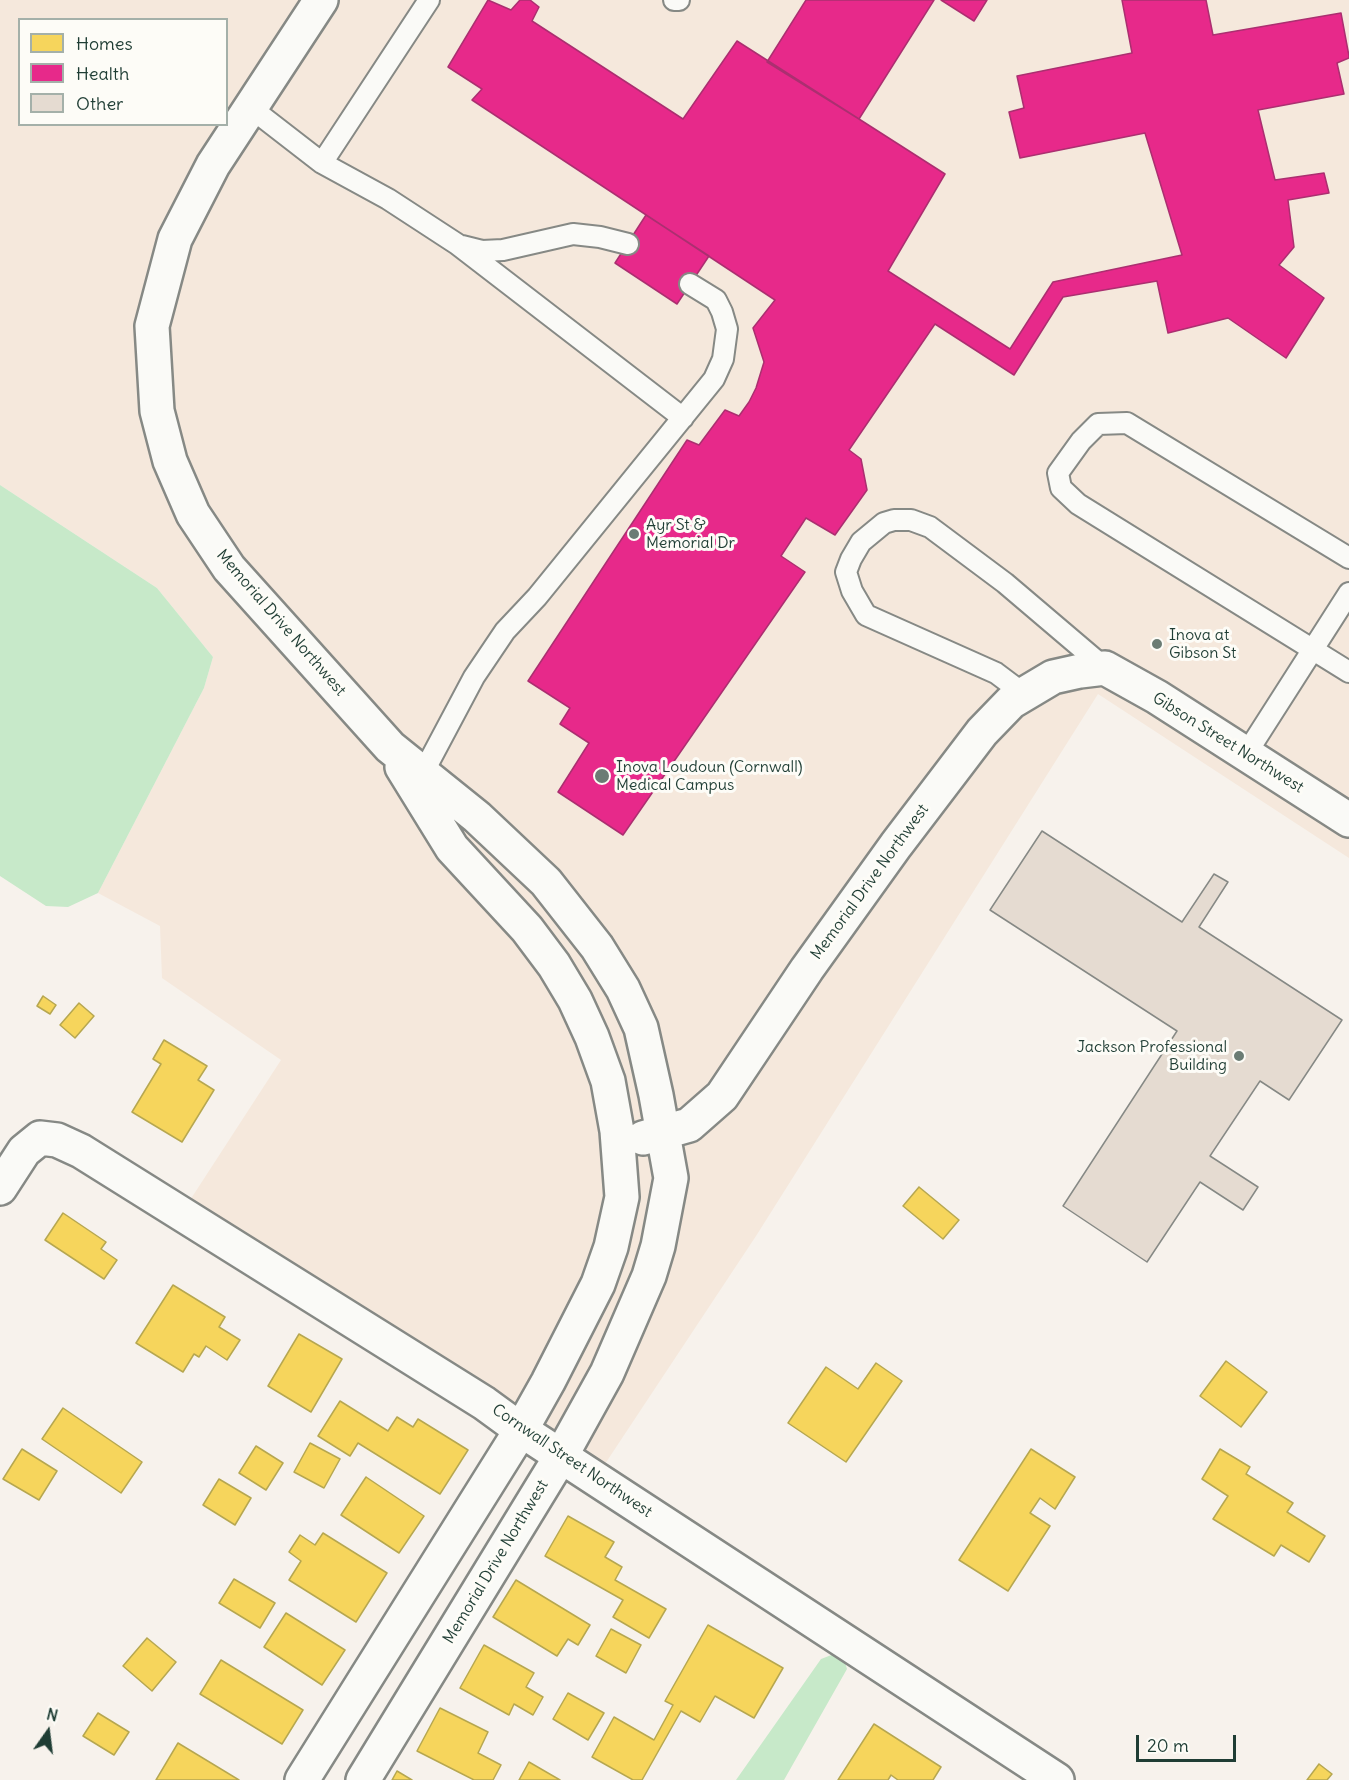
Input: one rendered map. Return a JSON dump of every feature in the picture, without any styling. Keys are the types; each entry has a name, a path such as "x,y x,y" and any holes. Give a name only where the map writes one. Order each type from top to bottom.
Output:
{"street":[{"name":"Memorial Drive Northwest","path":"302,1780 521,1430 554,1371 598,1284 611,1247 622,1197 618,1146 608,1081 575,1000 554,964 527,930 452,848 418,779 229,568 193,514 170,461 157,411 152,326 175,239 213,165 321,0"},
{"name":"Memorial Drive Northwest","path":"618,1146 688,1125 722,1096 807,969 896,845 982,732 1011,702 1053,677 1105,668"},
{"name":"Gibson Street Northwest","path":"1105,668 1157,697 1349,820"},
{"name":"Memorial Drive Northwest","path":"370,1768 561,1456 607,1373 649,1275 658,1246 671,1178 641,1028 623,989 597,947 546,882 477,817 418,779"},
{"name":"Cornwall Street Northwest","path":"0,1188 24,1150 40,1138 57,1140 81,1151 484,1403 521,1430 1057,1780"},
{"path":"333,1730 370,1768"}],"lane":[{"path":"322,164 429,0"},
{"path":"674,0 679,0"},
{"path":"250,108 322,164 388,199 457,244 683,418"},
{"path":"457,244 482,251 503,250 573,234 628,244"},
{"path":"418,779 474,677 505,631 537,597 714,379 723,359 727,329 716,300 690,284"},
{"path":"1349,558 1127,423 1098,424 1081,441 1058,473 1061,488 1078,504 1349,672"},
{"path":"1024,693 996,673 866,615 852,591 846,572 861,542 884,523 894,520 911,520 930,527 1005,583 1105,668"},
{"path":"1246,754 1349,593"}],"shaded area":[{"name":"Inova Loudoun (Cornwall) Medical Campus","path":"0,0 1349,0 1349,858 1098,694 756,1236 595,1479 181,1214 281,1060 162,978 160,926 98,893 204,688 213,657 157,588 0,485"}],"green space":[{"path":"0,485 157,588 213,657 204,688 98,893 68,907 46,906 0,876"},
{"path":"834,1654 843,1656 847,1669 784,1780 736,1780 821,1659"}],"building: Homes":[{"path":"43,996 56,1005 50,1014 37,1006"},
{"path":"79,1003 94,1016 75,1038 60,1025"},
{"path":"164,1040 207,1066 198,1080 214,1090 182,1142 132,1112 161,1064 153,1059"},
{"path":"919,1187 959,1220 943,1239 903,1206"},
{"path":"63,1213 106,1242 101,1249 117,1260 104,1279 45,1240"},
{"path":"173,1285 225,1317 219,1327 240,1340 227,1360 206,1346 199,1357 194,1354 183,1372 136,1343"},
{"path":"299,1334 342,1359 311,1412 268,1386"},
{"path":"1226,1361 1267,1392 1241,1427 1200,1396"},
{"path":"876,1363 902,1381 846,1462 788,1423 826,1367 858,1389"},
{"path":"340,1401 388,1431 397,1417 413,1427 418,1419 468,1450 440,1494 358,1443 350,1456 318,1436"},
{"path":"63,1408 142,1462 121,1493 42,1439"},
{"path":"310,1443 340,1459 324,1488 294,1472"},
{"path":"256,1446 283,1463 266,1490 239,1473"},
{"path":"22,1449 57,1471 39,1500 3,1479"},
{"path":"1031,1449 1075,1477 1055,1509 1040,1498 1030,1513 1050,1526 1008,1591 959,1560"},
{"path":"1220,1449 1250,1467 1246,1474 1293,1503 1287,1512 1325,1536 1309,1562 1281,1545 1274,1556 1213,1519 1228,1496 1202,1479"},
{"path":"366,1477 424,1516 399,1553 341,1515"},
{"path":"219,1479 251,1498 235,1525 203,1505"},
{"path":"568,1516 614,1542 605,1557 622,1567 615,1580 666,1609 649,1638 613,1617 623,1600 545,1556"},
{"path":"323,1533 387,1573 356,1622 289,1580 301,1561 289,1552 300,1535 315,1545"},
{"path":"234,1579 275,1603 260,1628 219,1603"},
{"path":"516,1580 590,1625 578,1645 568,1639 557,1656 493,1617"},
{"path":"286,1613 345,1650 322,1685 264,1647"},
{"path":"708,1625 783,1668 754,1718 715,1696 700,1722 681,1711 642,1780 633,1780 592,1757 614,1717 654,1740 673,1705 665,1701"},
{"path":"611,1629 641,1645 626,1673 596,1656"},
{"path":"147,1638 176,1662 152,1691 123,1666"},
{"path":"484,1645 534,1673 526,1687 543,1697 533,1715 514,1704 509,1715 460,1688"},
{"path":"221,1660 303,1710 282,1744 200,1694"},
{"path":"568,1693 604,1713 588,1740 553,1719"},
{"path":"440,1708 488,1732 478,1753 501,1765 493,1780 474,1780 417,1751"},
{"path":"98,1713 129,1732 114,1755 83,1736"},
{"path":"874,1724 941,1767 933,1780 898,1780 891,1775 888,1780 838,1780"},
{"path":"178,1743 239,1780 156,1780"},
{"path":"529,1762 560,1780 519,1780"},
{"path":"1319,1764 1332,1774 1327,1780 1307,1780"},
{"path":"397,1771 412,1780 392,1780"}],"building: Health":[{"path":"488,0 511,10 520,0 530,0 539,7 532,21 683,119 737,41 945,174 888,271 1010,349 1053,282 1182,255 1145,133 1020,158 1009,112 1024,108 1017,76 1132,53 1122,0 1206,0 1213,35 1341,13 1349,56 1337,63 1344,94 1258,110 1275,180 1324,173 1329,193 1288,200 1294,247 1279,265 1324,298 1286,358 1228,318 1168,333 1157,281 1063,297 1014,375 935,324 849,450 861,459 867,490 835,535 806,518 781,556 805,572 623,835 558,792 589,743 560,724 570,708 528,681 687,440 699,445 725,410 739,416 749,402 764,362 753,328 775,300 472,100 482,89 448,67"},
{"path":"806,0 934,0 859,119 767,62"},
{"path":"941,0 987,0 974,21"},
{"path":"646,215 709,256 677,304 615,263"}],"building: Other":[{"name":"Jackson Professional Building","path":"1042,831 1182,922 1214,874 1228,882 1199,927 1342,1020 1289,1100 1260,1081 1210,1156 1258,1187 1243,1210 1200,1182 1147,1262 1063,1206 1177,1031 990,910"}],"place":[{"name":"Ayr St & Memorial Dr","path":"634,534"},
{"name":"Inova at Gibson St","path":"1157,644"},
{"name":"Inova Loudoun (Cornwall) Medical Campus","path":"602,776"},
{"name":"Jackson Professional Building","path":"1239,1056"}]}
